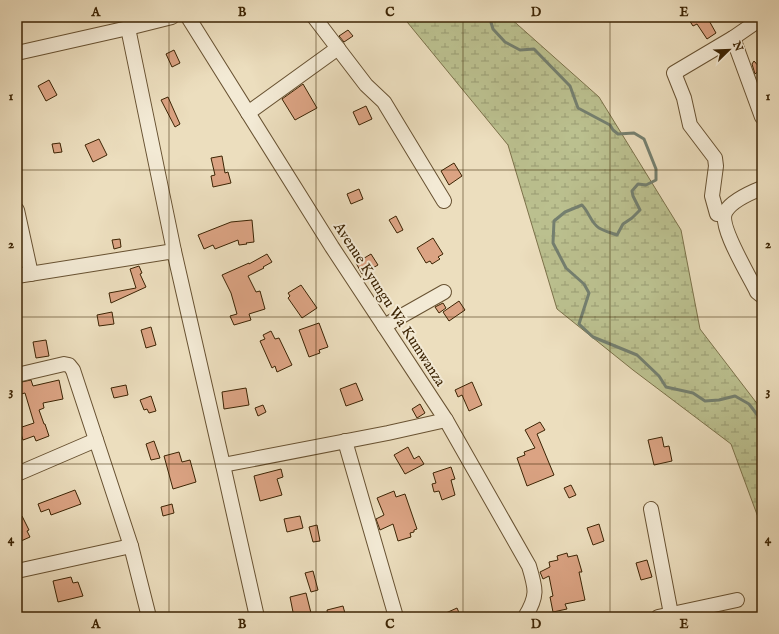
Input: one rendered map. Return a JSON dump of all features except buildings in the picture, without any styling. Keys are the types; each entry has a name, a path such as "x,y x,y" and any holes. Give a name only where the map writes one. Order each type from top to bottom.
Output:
{"street":[{"path":"17,53 172,17"},
{"name":"Avenue Kyungu Wa Kumwanza","path":"188,17 332,247 446,420 530,566 535,593 533,603 525,617"},
{"path":"314,17 366,85 384,102 444,201"},
{"path":"717,214 712,196 716,166 715,158 690,125 684,98 674,74 733,38 762,18"},
{"path":"128,28 174,251 257,617"},
{"path":"733,38 762,117"},
{"path":"248,112 338,48"},
{"path":"762,188 747,194 730,207 726,211 724,221 728,235 757,292 762,296"},
{"path":"17,210 31,274"},
{"path":"17,276 174,251"},
{"path":"384,326 444,292"},
{"path":"17,375 64,364 70,365 73,370 131,546 149,617"},
{"path":"223,465 388,433 446,420"},
{"path":"17,474 96,440"},
{"path":"345,441 396,617"},
{"path":"651,509 672,614"},
{"path":"17,571 131,546"},
{"path":"658,617 737,600"}],"green space":[{"path":"403,17 509,17 599,97 681,230 700,329 762,410 762,528 731,444 633,370 557,309 508,145"}],"waterway":[{"path":"488,17 493,29 505,42 520,50 534,49 570,86 578,108 610,125 618,134 634,133 644,139 656,169 656,180 646,185 638,184 632,191 640,210 623,224 617,235 596,226 582,205 565,212 554,221 553,243 566,268 584,284 589,293 579,324 593,337 637,355 659,376 666,387 693,393 705,401 719,400 735,396 749,404 762,421"}]}
